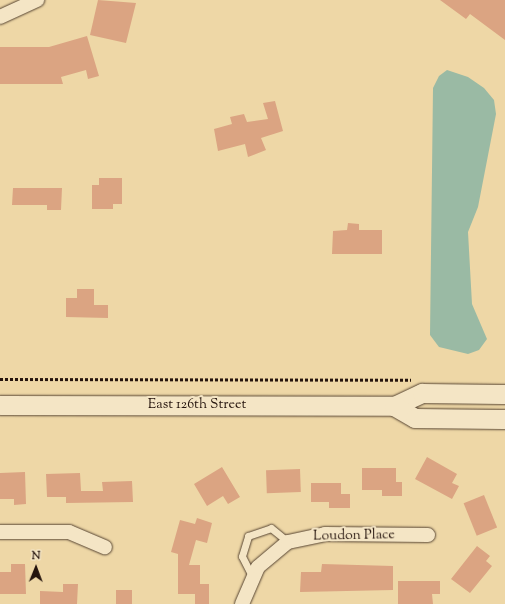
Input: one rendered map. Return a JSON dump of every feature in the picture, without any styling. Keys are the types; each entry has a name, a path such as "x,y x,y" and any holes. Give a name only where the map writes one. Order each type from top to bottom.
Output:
{"main road":[{"name":"East 126th Street","path":"0,405 394,406 422,393 505,394"},
{"name":"East 126th Street","path":"394,406 415,418 505,419"}],"street":[{"path":"0,17 37,0"},
{"path":"0,532 69,532 105,547"},
{"name":"Loudon Place","path":"242,604 252,576 265,559 288,542 325,534 428,535"}],"lane":[{"path":"252,576 242,556 248,536 272,528 288,542"}],"path":[{"path":"0,379 418,380"}],"shaded area":[{"path":"447,70 468,77 484,88 494,100 496,114 478,207 468,232 472,304 487,339 479,350 468,354 439,347 430,335 433,88 439,76"}],"building":[{"path":"98,0 136,3 126,43 90,35"},
{"path":"440,0 505,0 505,40 470,14 466,19"},
{"path":"87,36 99,76 88,79 86,70 61,77 63,84 0,84 0,47 49,47"},
{"path":"275,101 283,131 261,138 266,150 248,157 245,144 218,151 214,129 232,124 230,117 244,114 247,122 268,119 263,103"},
{"path":"99,178 122,178 122,204 113,204 113,209 92,209 92,185 99,185"},
{"path":"13,188 62,188 61,210 47,210 47,205 12,205"},
{"path":"348,223 359,224 359,230 382,230 382,254 332,254 333,231 347,230"},
{"path":"77,289 94,289 94,305 108,305 108,318 66,317 66,298 77,298"},
{"path":"427,457 457,474 452,483 459,486 452,499 415,479"},
{"path":"222,467 240,497 228,504 223,496 207,506 194,484"},
{"path":"362,468 396,468 396,482 402,482 402,496 382,496 382,490 362,490"},
{"path":"300,469 301,492 267,493 266,470"},
{"path":"25,472 26,504 14,505 14,499 0,499 0,473"},
{"path":"80,473 81,491 103,491 102,482 132,481 133,502 66,503 66,497 47,497 46,474"},
{"path":"311,483 341,483 341,494 350,494 350,508 329,508 329,502 311,502"},
{"path":"484,495 497,527 477,536 464,503"},
{"path":"197,518 212,523 207,543 196,540 189,565 200,565 200,584 209,584 209,604 195,604 195,594 178,594 178,554 171,552 180,520 195,524"},
{"path":"477,546 490,556 486,561 492,566 470,593 451,579"},
{"path":"11,564 25,564 26,594 0,594 0,572 11,572"},
{"path":"322,564 393,566 393,590 300,592 301,572 321,572"},
{"path":"398,581 440,581 440,594 432,594 433,604 398,604"},
{"path":"63,584 78,584 77,604 40,604 40,591 63,592"},
{"path":"116,590 132,590 132,604 116,604"}]}
